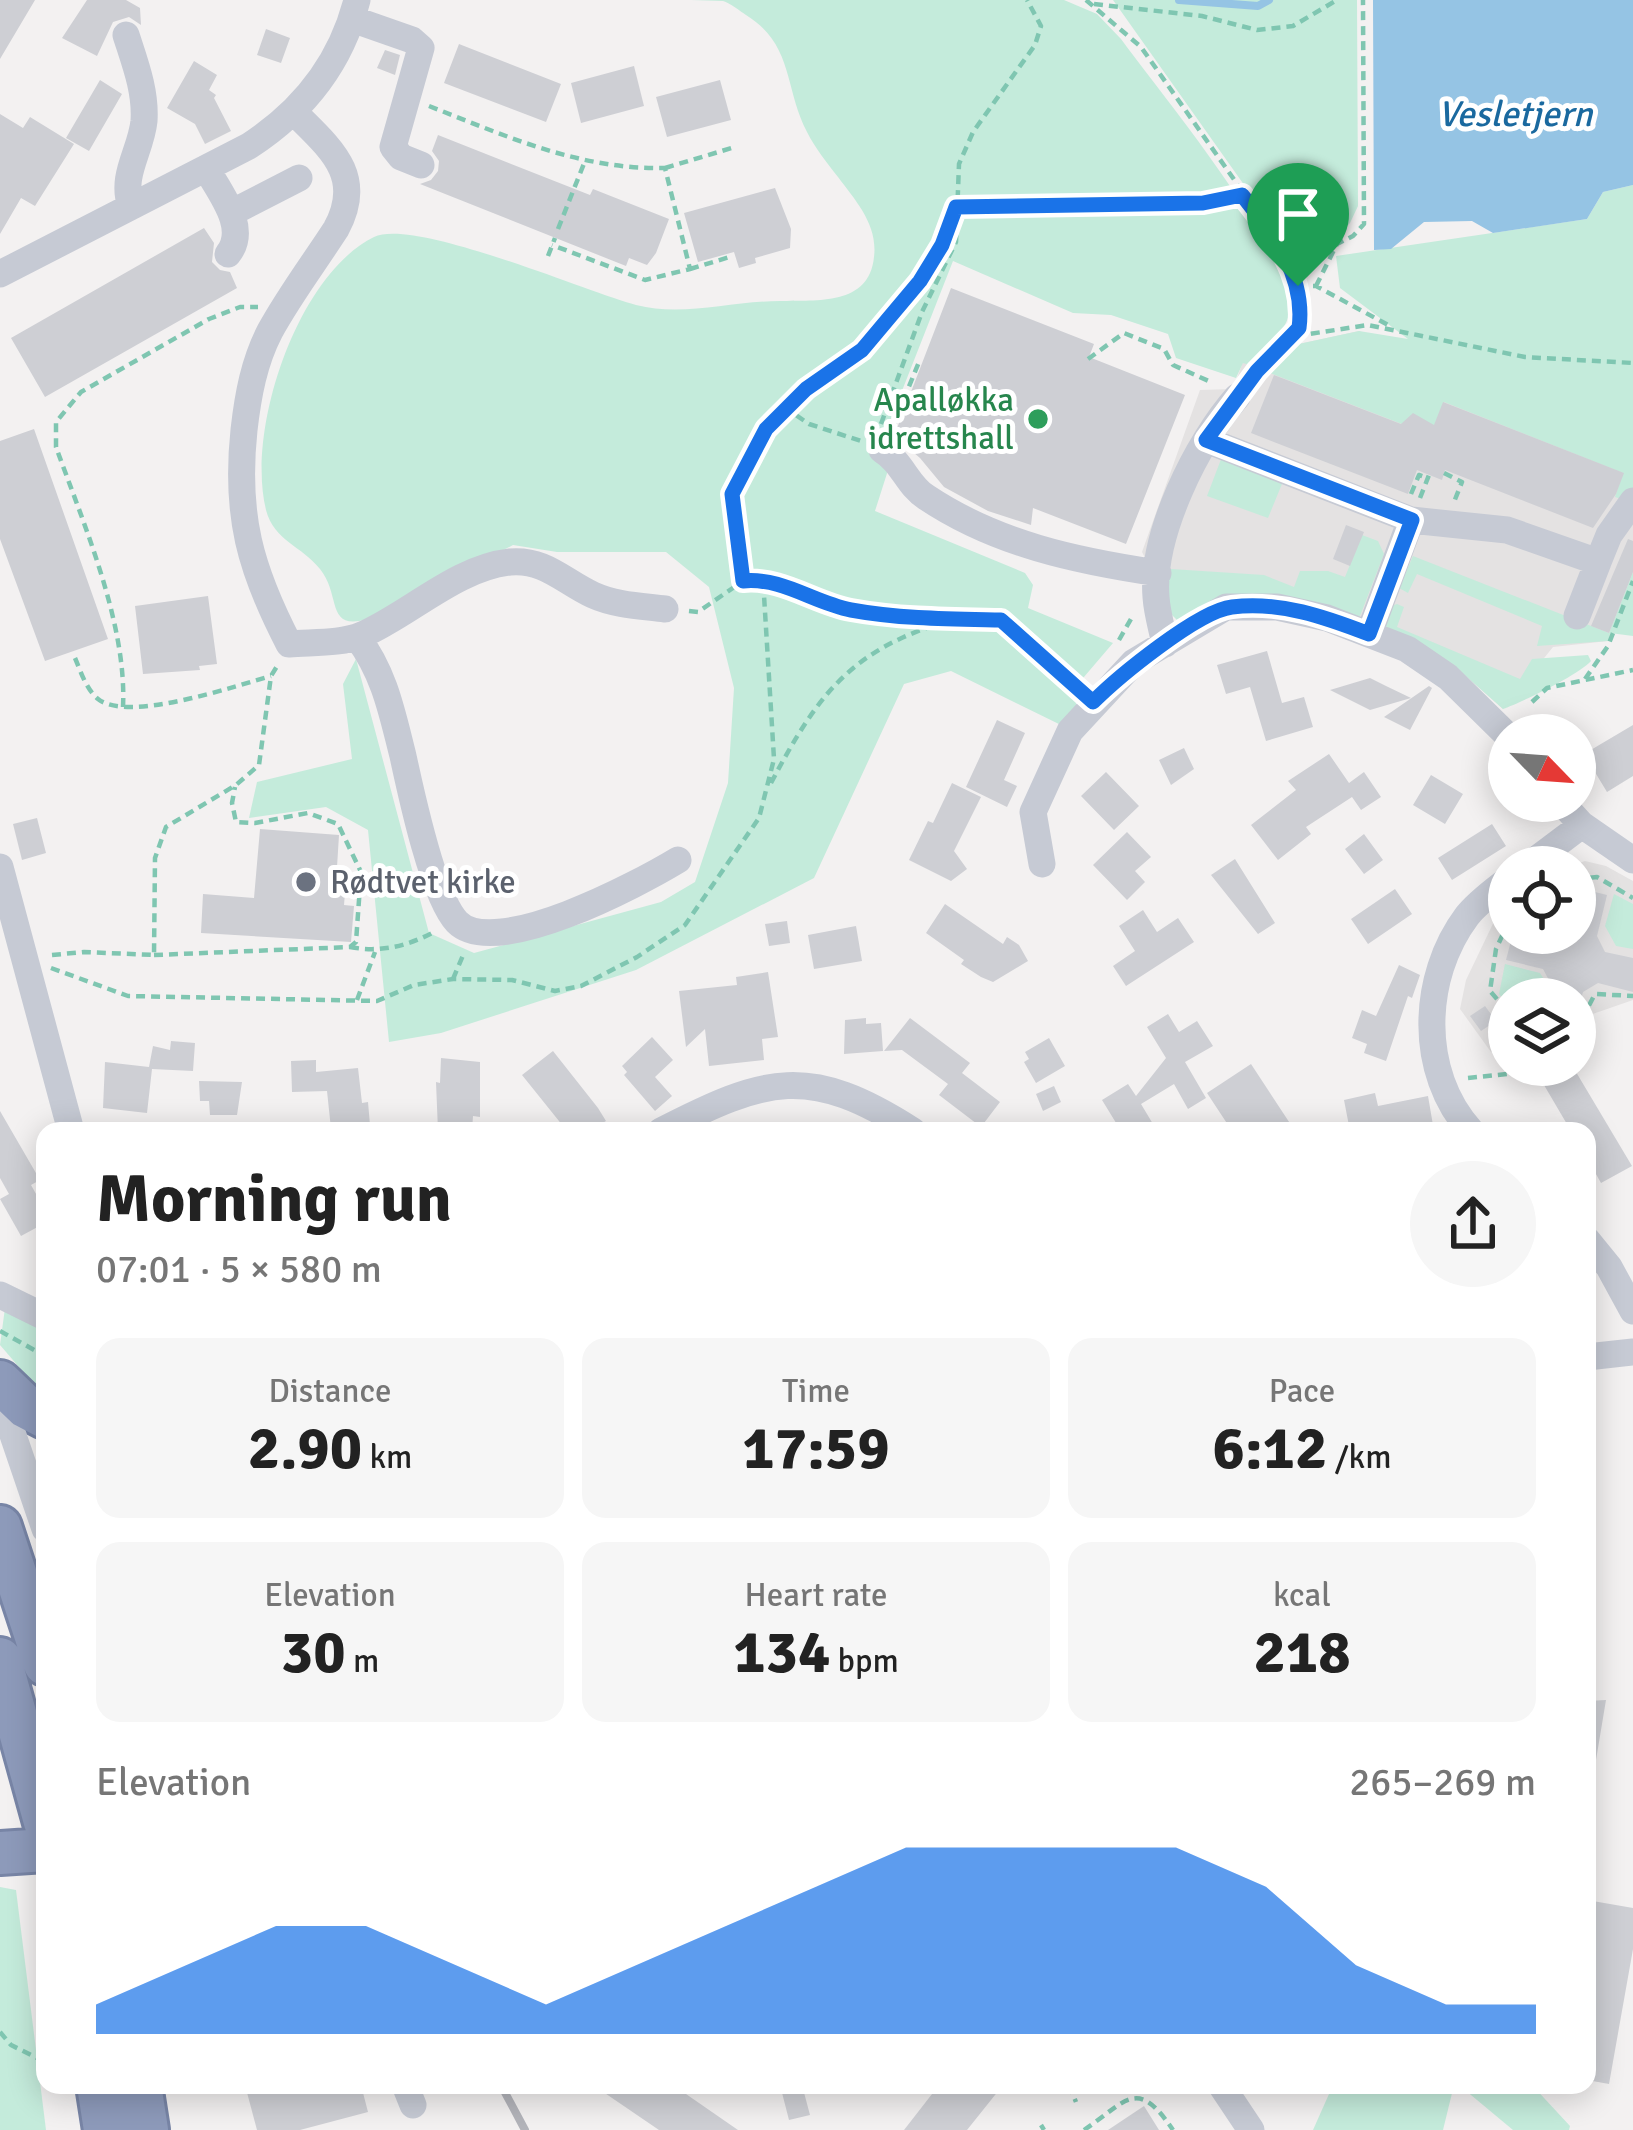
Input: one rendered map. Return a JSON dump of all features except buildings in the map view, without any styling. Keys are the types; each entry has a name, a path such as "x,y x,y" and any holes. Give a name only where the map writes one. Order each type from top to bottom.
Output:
{"highway":[{"path":"0,1382 36,1412"},
{"path":"0,1528 36,1637"},
{"path":"0,1659 36,1786"},
{"path":"0,1853 36,1851"},
{"path":"99,2094 105,2130"},
{"path":"141,2094 147,2130"}],"street":[{"path":"0,274 249,146 296,112 330,65 355,10 418,44 420,62 393,147 401,157 421,165"},
{"path":"126,35 144,102 142,133 126,184 131,206"},
{"path":"296,112 345,172 348,200 337,229 280,314 250,387 241,462 243,528 259,582 289,644 344,639 482,568 511,562 534,562 554,569 593,595 615,602 665,609"},
{"path":"206,169 231,213 237,238 228,254"},
{"path":"231,213 298,178"},
{"path":"1165,644 1155,594 1179,495 1206,440 1238,396"},
{"path":"1206,440 1411,508 1507,530 1598,562"},
{"path":"878,448 912,459 913,486 927,498 1027,545 1055,555 1158,573"},
{"path":"1577,616 1609,535 1633,501"},
{"path":"1369,634 1395,595 1411,508"},
{"path":"1042,864 1033,812 1070,731 1134,662 1226,607 1277,607 1327,618 1407,649 1448,676 1488,716"},
{"path":"344,639 381,672 416,812 447,907 456,921 486,933 534,924 616,894 678,860"},
{"path":"1579,822 1633,860"},
{"path":"1554,846 1582,825"},
{"path":"1,876 69,1122"},
{"path":"1463,1122 1439,1075 1431,1033 1442,958 1469,913 1488,897"},
{"path":"678,1122 730,1095 799,1084 847,1094 899,1122"},
{"path":"1596,1251 1633,1310"},
{"path":"0,1295 36,1313"},
{"path":"1596,1356 1633,1352"},
{"path":"0,1397 36,1503"},
{"path":"1227,2094 1251,2130"}],"path":[{"path":"878,448 922,312 956,242 959,164 973,132 1035,45 1042,26 1027,0"},
{"path":"1086,0 1141,47 1273,235 1298,286 1301,313 1295,336 1238,396 1173,365 1164,349 1124,333 1088,359"},
{"path":"1094,4 1276,30 1293,26 1336,0"},
{"path":"1316,286 1337,244 1364,224 1364,0"},
{"path":"406,97 562,157 584,161 664,168 735,147"},
{"path":"558,229 584,161"},
{"path":"664,168 690,269"},
{"path":"956,207 1203,203 1242,195"},
{"path":"743,581 732,494 766,429 784,407 862,350 920,281 942,245 956,207"},
{"path":"548,256 554,241 645,280 733,256"},
{"path":"1298,286 1316,286 1395,329"},
{"path":"123,707 123,661 116,622 56,447 56,422 81,392 208,319 240,307 280,314"},
{"path":"1295,336 1369,326 1525,357 1633,363"},
{"path":"878,448 921,363"},
{"path":"784,407 809,424 878,448"},
{"path":"1444,472 1461,479"},
{"path":"1411,508 1419,475 1428,478"},
{"path":"1113,651 1158,573"},
{"path":"665,609 698,612 743,581 763,579 847,609 1001,620 1093,702"},
{"path":"1585,680 1608,646 1633,581"},
{"path":"765,793 801,726 833,684 901,635 956,619"},
{"path":"75,658 96,697 123,707 163,704 271,676 260,765 166,827 154,858 154,955"},
{"path":"1532,702 1547,688 1633,670"},
{"path":"236,785 232,803 236,822 308,813 338,824 361,872 356,942 350,947"},
{"path":"1596,877 1633,898"},
{"path":"43,957 83,952 154,955 350,947 376,952 418,941 456,921"},
{"path":"357,1000 376,952"},
{"path":"1596,994 1633,996"},
{"path":"1439,1075 1488,1078"},
{"path":"0,1330 36,1351"},
{"path":"0,2032 36,2057"},
{"path":"1073,2094 1076,2102"},
{"path":"1084,2130 1132,2098 1144,2097 1154,2102 1173,2130"}],"shaded area":[{"path":"1359,331 1633,425 1633,572 1608,641 1553,647 1503,709 1459,670 1358,616 1198,613 1177,620 1142,552 1200,390 1233,389 1243,362 1265,371 1294,345"},
{"path":"1596,864 1633,881 1633,1000 1596,1013 1596,978 1488,978 1488,1048 1460,1009 1466,980 1488,934 1488,954 1596,954"}],"green space":[{"path":"659,0 1064,0 1097,14 1164,95 1249,215 1286,287 1289,313 1280,334 1253,366 1243,363 1236,378 1176,358 1168,334 1111,315 1073,313 953,261 876,457 890,464 875,511 1025,573 1033,585 1028,608 1113,643 1072,691 1078,709 1065,727 951,671 904,684 814,878 636,970 441,1033 389,1042 368,830 326,807 249,818 257,782 352,759 343,684 356,659 429,933 474,953 661,902 695,882 728,783 734,688 709,587 666,552 557,552 513,545 383,614 363,620 342,618 320,569 275,529 266,510 262,477 271,398 301,319 322,284 346,256 374,237 425,237 461,246 654,308 825,300 862,284 874,257 873,234 858,204 807,132 773,40 723,1"},
{"path":"1113,0 1357,0 1358,206 1350,223 1308,266 1298,261"},
{"path":"1633,185 1633,497 1628,501 1615,497 1623,473 1444,402 1430,436 1416,415 1407,426 1265,371 1294,345 1359,331 1408,339 1340,288 1336,256 1587,219 1603,192"},
{"path":"1223,454 1284,479 1268,518 1207,496"},
{"path":"1362,535 1378,541 1384,554 1360,616 1198,613 1177,620 1170,613 1165,576 1171,569 1264,575 1294,587 1300,571 1328,571 1345,577"},
{"path":"1413,556 1609,633 1633,572 1633,636 1610,633 1608,641 1537,646 1542,626 1417,574 1408,593 1399,588"},
{"path":"1397,604 1404,607 1397,627 1520,679 1532,659 1588,655 1591,661 1563,681 1503,709 1459,670 1385,627"},
{"path":"1614,894 1633,904 1633,949 1616,946 1605,926"},
{"path":"1505,964 1543,978 1502,978"},
{"path":"5,1308 36,1320 36,1384 31,1381 0,1345"},
{"path":"0,1887 16,1890 36,2050 36,2094 42,2094 46,2130 0,2130"},
{"path":"1329,2094 1452,2094 1443,2130 1313,2130"},
{"path":"1470,2094 1540,2094 1570,2126 1569,2130 1513,2130"}],"water":[{"name":"Vesletjern","path":"1373,0 1633,0 1633,185 1603,192 1587,219 1493,233 1472,221 1424,222 1391,249 1374,250"}],"waterway":[{"path":"1179,0 1258,6 1269,0"}],"railway":[{"path":"506,2094 525,2130"}],"place":[{"name":"Apalløkka idrettshall","path":"1038,419"},
{"name":"Rødtvet kirke","path":"306,882"}],"route":[{"path":"1242,195 1273,235 1298,286 1301,313 1295,336 1257,371 1206,440 1412,520 1369,634 1277,607 1226,607 1134,662 1093,702 1001,620 915,618 847,609 763,579 743,581 732,494 747,461 784,407 862,350 920,281 942,245 956,207 1203,203 1242,195"}]}
